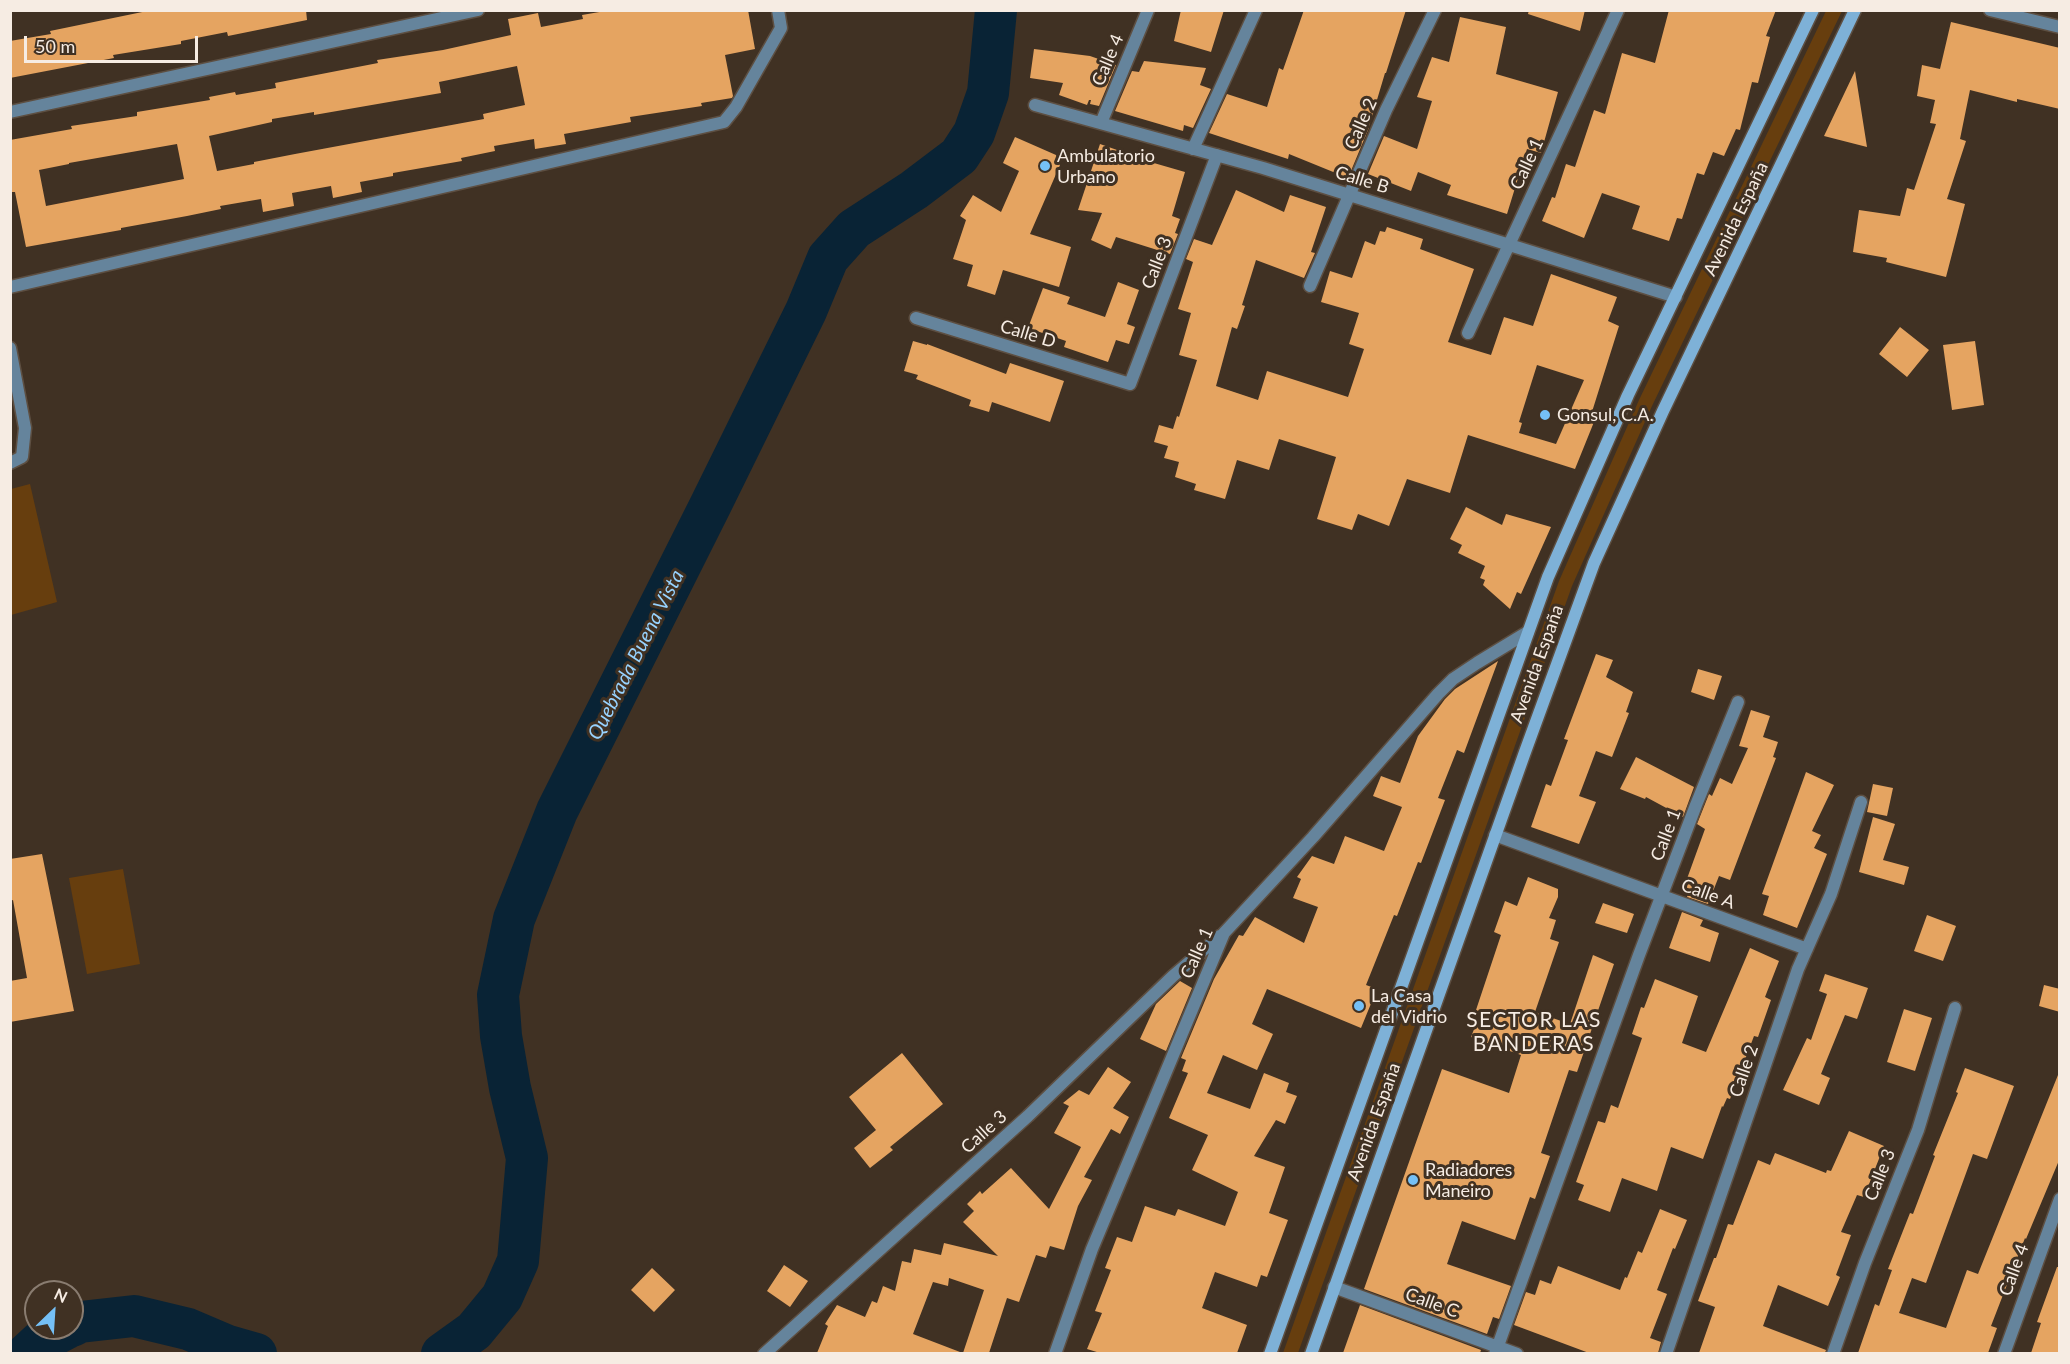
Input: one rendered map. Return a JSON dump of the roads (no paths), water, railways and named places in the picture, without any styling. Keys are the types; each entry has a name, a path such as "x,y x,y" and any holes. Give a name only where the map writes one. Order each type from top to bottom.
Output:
{"main road":[{"name":"Avenida España","path":"1270,1353 1528,632 1572,519 1628,394 1813,10"},
{"name":"Avenida España","path":"1311,1353 1594,563 1663,411 1855,10"}],"street":[{"path":"10,112 478,10"},
{"path":"10,286 724,122 736,108 781,28 778,10"},
{"name":"Calle 4","path":"1101,123 1148,10"},
{"path":"1193,149 1256,10"},
{"name":"Calle 2","path":"1310,286 1386,110 1435,10"},
{"name":"Calle 1","path":"1468,333 1618,10"},
{"path":"1990,10 2060,27"},
{"name":"Calle B","path":"1035,105 1217,155 1676,297"},
{"name":"Calle 3","path":"1130,384 1217,155"},
{"name":"Calle D","path":"916,318 1130,384"},
{"path":"10,348 25,428 22,457 10,463"},
{"name":"Calle 1","path":"1055,1353 1092,1249 1224,933 1313,837 1438,694 1461,674 1528,632"},
{"name":"Calle 1","path":"1496,1350 1662,896 1738,702"},
{"name":"Calle 2","path":"1666,1353 1807,949 1831,894 1861,802"},
{"name":"Calle A","path":"1495,835 1807,949"},
{"name":"Calle 3","path":"764,1353 1028,1116 1173,976 1224,933"},
{"name":"Calle 3","path":"1833,1353 1865,1263 1918,1130 1955,1008"},
{"name":"Calle 4","path":"2004,1353 2060,1199"},
{"name":"Calle C","path":"1334,1287 1496,1350 1517,1353"}],"waterway":[{"name":"Quebrada Buena Vista","path":"442,1354 474,1331 502,1297 518,1261 527,1158 510,1088 501,1036 498,995 514,919 557,811 806,311 828,258 854,229 914,190 959,156 974,133 988,93 996,10"},
{"name":"Quebrada Buena Vista","path":"84,1322 134,1316 188,1329 228,1346 256,1354"},
{"name":"Quebrada Buena Vista","path":"27,1354 44,1340"}],"place":[{"name":"Ambulatorio Urbano","path":"1045,166"},
{"name":"Gonsul, C.A.","path":"1545,415"},
{"name":"La Casa del Vidrio","path":"1359,1006"},
{"name":"Radiadores Maneiro","path":"1413,1180"}],"district":[{"name":"SECTOR LAS BANDERAS","path":"1534,1032"}]}
